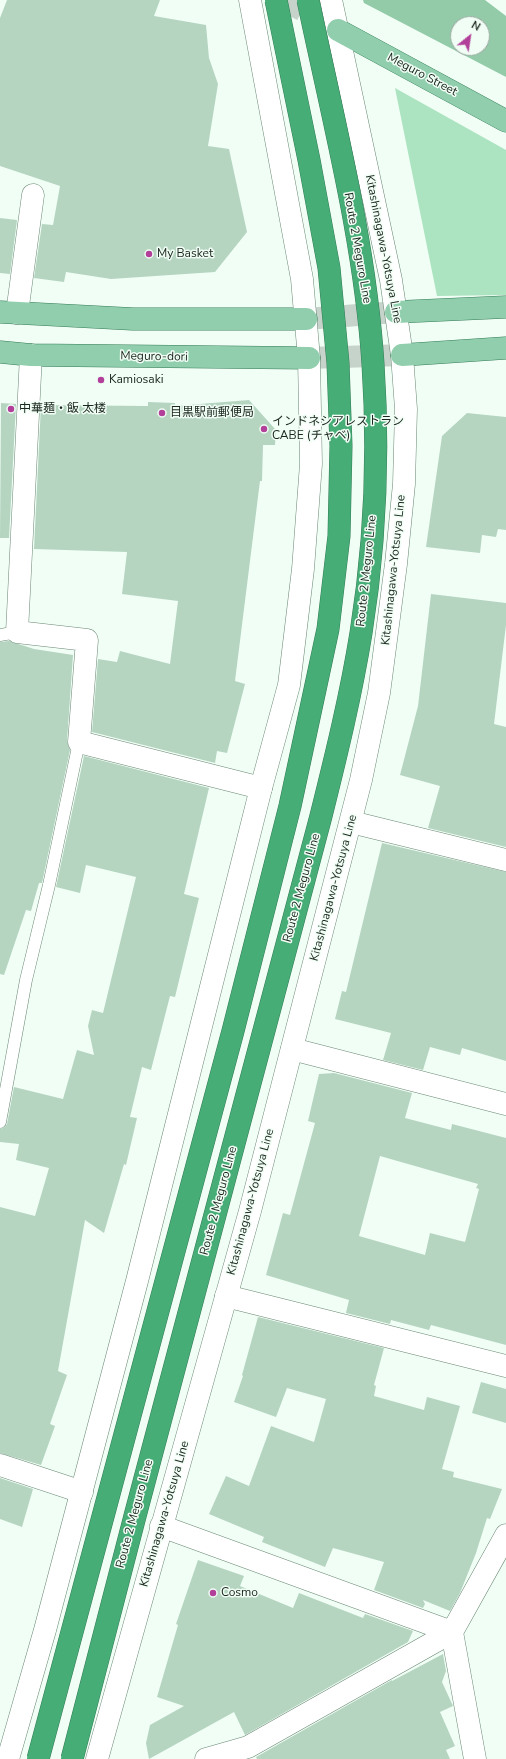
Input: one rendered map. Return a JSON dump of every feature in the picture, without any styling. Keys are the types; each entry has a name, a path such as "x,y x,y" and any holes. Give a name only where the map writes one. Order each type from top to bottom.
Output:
{"highway":[{"path":"38,1759 238,1009 290,806 310,721 328,629 339,536 341,446 338,363 329,268 309,160 276,0"},
{"name":"Route 2 Meguro Line","path":"72,1759 321,816 342,730 361,634 372,541 375,451 373,364 363,268 308,0"}],"main road":[{"path":"8,1759 82,1492 137,1281 261,788 289,685 303,569 311,464 309,358 302,279 250,0"},
{"name":"Kitashinagawa-Yotsuya Line","path":"97,1759 226,1296 292,1048 351,822 379,693 396,564 404,484 406,409 402,355 385,249 331,0"},
{"name":"Meguro Street","path":"338,30 506,121"},
{"path":"32,195 8,313 133,319 306,319"},
{"path":"396,312 506,307"},
{"path":"402,355 506,348"},
{"name":"Meguro-dori","path":"0,352 31,355 309,358"},
{"path":"31,355 9,634 88,640 78,742 261,788"},
{"path":"351,822 506,860"},
{"path":"292,1048 506,1104"},
{"path":"226,1296 506,1366"},
{"path":"0,1465 82,1492"},
{"path":"162,1526 452,1632"},
{"path":"206,1759 248,1747 452,1632 506,1535"},
{"path":"452,1632 475,1759"}],"lane":[{"path":"0,1122 26,980 49,885 78,742"}],"green space":[{"path":"363,0 485,0 506,16 506,77 466,56 490,56 490,16 450,16 450,48 364,3"},
{"path":"395,88 506,150 506,295 437,296"}],"building":[{"path":"7,0 160,0 154,16 206,25 209,58 218,84 208,146 229,149 247,232 215,272 111,279 66,272 64,282 34,278 42,224 53,225 60,186 0,166 0,18"},
{"path":"0,218 17,220 10,274 0,273"},
{"path":"249,400 276,430 275,445 263,445 262,481 260,481 235,681 245,684 227,753 217,751 215,763 92,732 98,659 117,662 120,651 170,664 178,601 122,594 127,552 34,549 41,405 148,406 148,402 175,403 175,406"},
{"path":"1,403 16,404 9,538 0,538"},
{"path":"467,413 506,417 506,530 498,529 496,537 482,535 480,553 426,547 442,436"},
{"path":"431,594 506,603 506,625 494,724 506,727 506,847 428,828 440,786 400,775 418,706"},
{"path":"9,641 34,649 73,655 67,741 70,750 42,883 39,883 31,911 26,910 4,975 0,974 0,642"},
{"path":"84,756 209,788 184,894 199,898 175,997 170,996 151,1070 142,1067 130,1117 137,1118 126,1165 124,1164 104,1233 85,1220 58,1371 67,1375 50,1424 55,1426 41,1465 0,1453 0,1207 35,1216 49,1168 16,1160 19,1144 0,1142 0,1129 5,1127 7,1124 14,1087 63,1099 77,1050 94,1055 88,1026 92,1010 103,1013 136,877 86,865 80,893 56,887"},
{"path":"382,843 506,872 506,1061 462,1048 460,1055 430,1047 423,1070 383,1060 391,1033 335,1019 342,991 346,992"},
{"path":"334,1073 412,1093 405,1118 451,1130 452,1124 506,1138 506,1345 431,1325 429,1330 391,1320 390,1324 346,1313 349,1300 266,1275 283,1213 290,1215 315,1123 308,1121 319,1074","holes":["380,1156 478,1184 476,1188 479,1189 465,1242 430,1233 425,1255 359,1236"]},
{"path":"258,1317 384,1348 374,1385 376,1386 374,1396 424,1410 427,1397 460,1406 442,1469 454,1472 453,1477 502,1489 490,1519 487,1518 476,1553 460,1593 450,1611 423,1600 425,1604 423,1608 374,1590 384,1562 333,1548 325,1567 262,1542 264,1537 209,1514 226,1476 249,1486 271,1426 314,1442 326,1399 287,1388 276,1417 234,1402 243,1376 242,1375"},
{"path":"481,1382 506,1389 506,1423 472,1413"},
{"path":"0,1478 33,1489 22,1527 0,1519"},
{"path":"198,1560 244,1576 240,1586 293,1608 299,1593 363,1618 365,1614 413,1631 408,1642 245,1735 234,1712 149,1759 146,1743 150,1725 184,1706 157,1697 178,1625 176,1624"},
{"path":"443,1654 446,1671 442,1682 453,1706 440,1712 455,1746 446,1750 450,1759 257,1759 256,1757 392,1680"}],"tunnel":[{"path":"283,0 324,22"},
{"path":"306,319 396,312"},
{"path":"309,358 402,355"}],"place":[{"name":"My Basket","path":"149,254"},
{"name":"Kamiosaki","path":"101,380"},
{"name":"中華麺・飯 太楼","path":"11,409"},
{"name":"目黒駅前郵便局","path":"162,413"},
{"name":"インドネシアレストラン CABE (チャベ)","path":"264,429"},
{"name":"Cosmo","path":"213,1593"}]}
